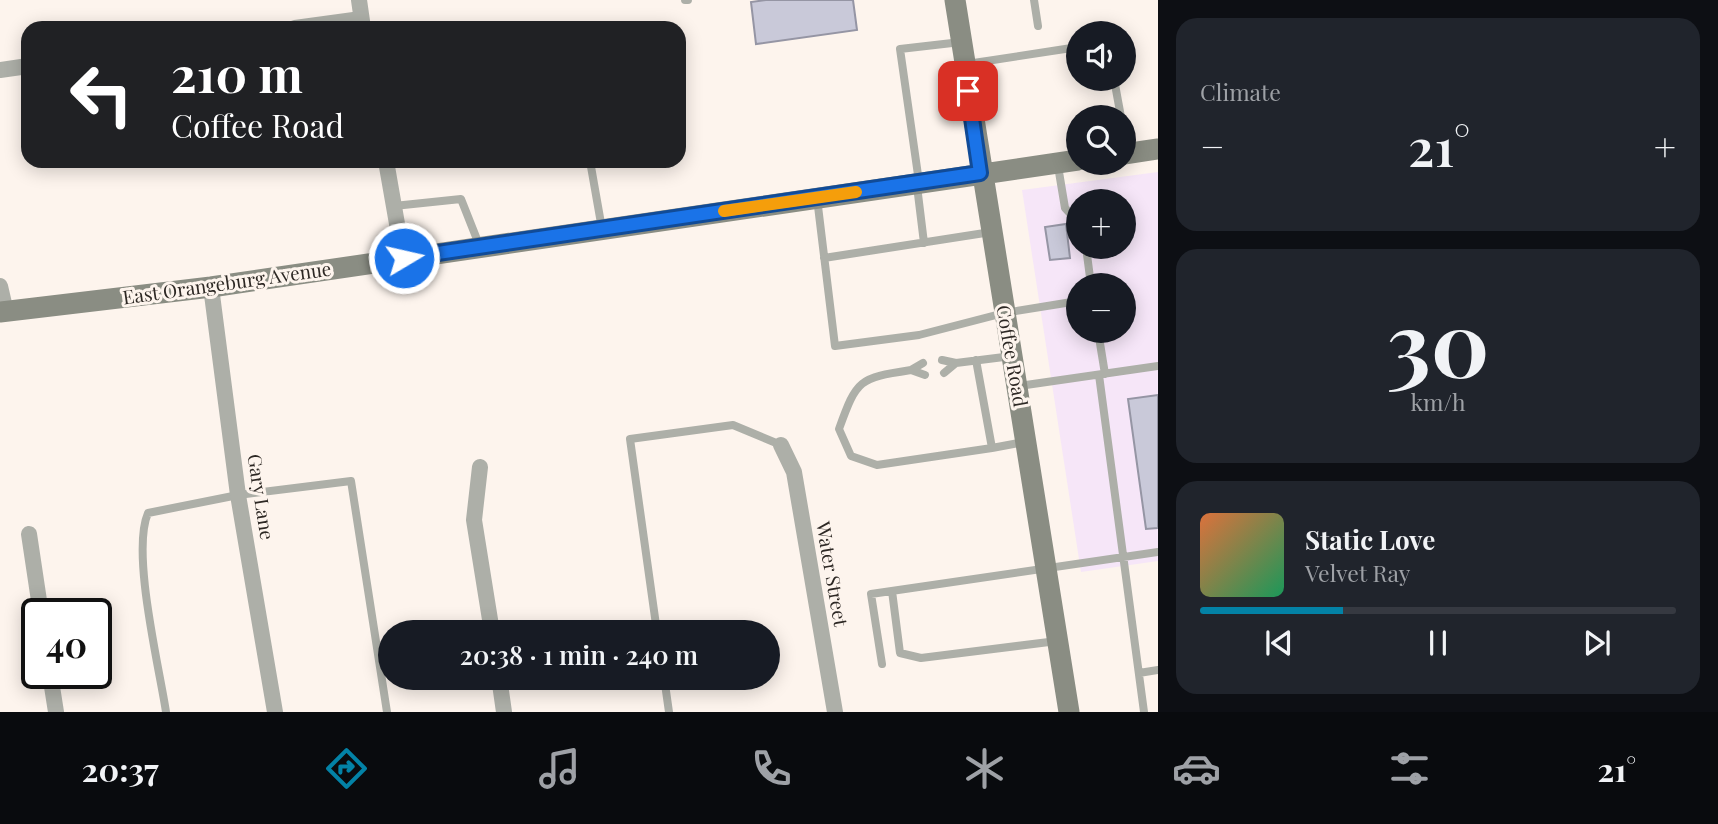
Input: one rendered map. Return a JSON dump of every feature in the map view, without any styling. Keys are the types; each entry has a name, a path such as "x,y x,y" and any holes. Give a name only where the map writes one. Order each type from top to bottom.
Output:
{"street":[{"path":"359,0 362,21"},
{"name":"Coffee Road","path":"955,0 980,173 1069,712"},
{"path":"0,70 21,67"},
{"path":"1136,148 1158,149"},
{"name":"East Orangeburg Avenue","path":"3,312 211,287 1066,161"},
{"path":"387,168 404,258"},
{"path":"0,286 3,312"},
{"name":"Gary Lane","path":"211,287 238,495 275,712"},
{"name":"Water Street","path":"781,445 794,472 835,712"},
{"path":"480,467 474,520 490,620"},
{"path":"29,534 39,598"},
{"path":"52,689 56,712"},
{"path":"501,690 504,712"}],"lane":[{"path":"1034,0 1038,26"},
{"path":"924,243 900,49 961,42"},
{"path":"964,64 1066,49"},
{"path":"591,168 602,229"},
{"path":"817,197 835,346 919,335 1004,313 1066,303"},
{"path":"394,206 461,199 480,247"},
{"path":"824,258 991,232"},
{"path":"1099,343 1123,557 1144,712"},
{"path":"942,360 956,363 1012,356"},
{"path":"976,360 992,447"},
{"path":"923,363 911,370 875,375 857,386 839,429 851,456 877,465 1026,442"},
{"path":"944,373 956,363"},
{"path":"1017,387 1158,366"},
{"path":"911,370 925,375"},
{"path":"655,620 630,439 733,425 781,445"},
{"path":"166,712 141,554 142,526 148,513 238,495 351,481 387,712"},
{"path":"882,664 871,594 1158,552"},
{"path":"892,591 900,653 921,658 1058,641"},
{"path":"1139,673 1158,670"},
{"path":"666,690 669,712"}],"shaded area":[{"path":"1158,172 1158,561 1081,572 1022,190"}],"building":[{"path":"853,0 857,30 756,44 751,2"},
{"path":"1066,224 1066,258 1050,260 1045,227"},
{"path":"1158,395 1158,528 1146,529 1128,399"}],"slow traffic":[{"path":"724,211 856,192"}],"route":[{"path":"404,258 980,173 968,91"}]}
